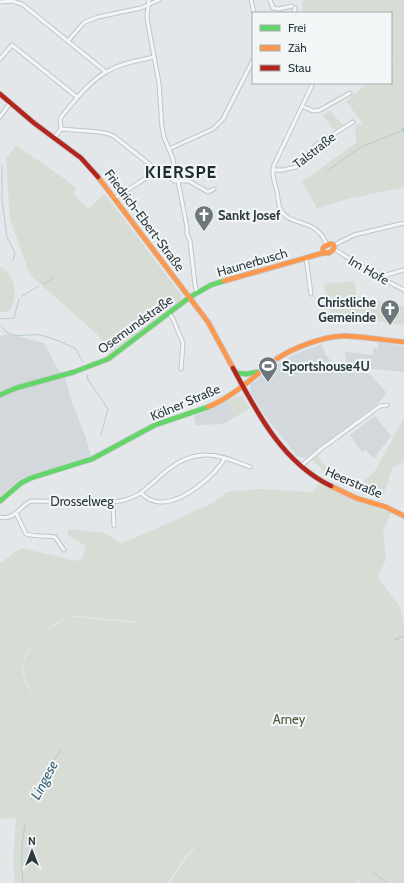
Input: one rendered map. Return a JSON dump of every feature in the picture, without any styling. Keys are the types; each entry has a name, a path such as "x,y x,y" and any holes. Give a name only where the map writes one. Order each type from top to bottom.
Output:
{"main road":[{"name":"Friedrich-Ebert-Straße","path":"0,94 88,164 208,322 242,385"},
{"path":"323,253 323,248 327,245 334,247"},
{"name":"Haunerbusch","path":"190,298 197,292 225,280 323,253 329,253 334,247"},
{"name":"Osemundstraße","path":"0,395 16,388 74,372 101,362 115,354 190,298"},
{"name":"Kölner Straße","path":"0,501 21,483 31,478 79,464 100,456 156,425 210,406 221,400 277,359 310,343 332,337 346,336 404,342"},
{"path":"236,373 246,374 259,372"},
{"name":"Heerstraße","path":"242,385 266,426 285,450 301,466 334,488 356,498 386,507 404,516"}],"street":[{"path":"115,198 139,182 155,174 168,172 172,169 174,163 164,137 162,127 159,83 148,24 149,0"},
{"path":"68,41 85,22 98,17 141,8 159,0"},
{"path":"251,0 254,12"},
{"path":"270,0 273,8 293,7 294,12"},
{"path":"0,2 12,1 22,4 106,72"},
{"path":"0,58 12,45 77,97"},
{"path":"54,138 61,129 60,120 62,116 89,85 106,72 128,63 154,57"},
{"path":"169,149 213,129 219,124 252,62"},
{"path":"313,84 274,165 272,176 280,208 284,214 315,228 321,234 327,245"},
{"path":"302,106 312,111 320,110 350,93"},
{"path":"0,116 10,103"},
{"name":"Talstraße","path":"272,170 283,170 296,166 316,145 353,122"},
{"path":"61,129 67,131 99,132 116,137 153,167 155,174"},
{"path":"168,172 171,179 178,182 189,181 208,192 214,189"},
{"path":"178,182 187,234 190,242 197,292"},
{"path":"334,247 364,232 404,223"},
{"name":"Im Hofe","path":"334,247 379,277 404,290"},
{"path":"306,258 311,294"},
{"path":"379,277 404,270"},
{"path":"169,313 173,318 182,343 181,369"},
{"path":"301,466 321,449 380,406 387,405"},
{"name":"Drosselweg","path":"0,516 4,518 10,517 31,501 113,502 125,500 140,493 178,462 195,456 208,455 225,458 250,467"},
{"path":"140,493 152,501 161,502 177,498 202,485 220,466 225,458"},
{"path":"113,502 114,526"},
{"path":"16,512 26,534 55,537 64,550"}],"shaded area":[{"path":"9,334 44,343 56,366 65,378 91,457 20,479 0,496 0,336"},
{"path":"378,342 404,346 404,372 374,369 351,371 370,374 387,393 377,404 305,458 298,457 268,420 253,397 250,391 250,385 276,365 295,354 322,344 325,354 335,366 347,371 345,352 373,355 373,348 378,349"},
{"path":"229,400 234,418 223,424 196,425 194,416"},
{"path":"375,416 391,436 378,452 375,459 365,450 362,452 350,435"}],"green space":[{"path":"303,0 404,0 404,187 348,199 317,208 302,182 356,143 355,125 363,124 346,101 367,84 392,84 392,63 395,60 392,59 392,12 305,12 302,10"},
{"path":"329,110 343,125 334,130 323,116"},
{"path":"16,145 76,187 74,194 88,209 105,194 182,296 178,304 110,353 97,334 30,275 10,219 6,159"},
{"path":"0,267 9,274 15,292 12,305 8,311 5,312 0,312"},
{"path":"355,281 356,296 404,306 404,325 373,321 337,322 331,319 324,284"},
{"path":"237,396 242,396 250,408 234,418 229,400"},
{"path":"404,418 404,462 393,467 381,501 334,480 312,460 317,456 329,470 358,486 375,471"},
{"name":"Arney","path":"318,484 391,513 383,532 386,559 378,577 400,607 404,624 404,883 358,883 365,875 356,883 170,883 187,856 194,849 193,848 186,855 168,883 15,883 13,859 16,818 0,819 0,563 21,548 77,561 83,558 86,546 67,535 69,529 105,533 121,544 211,504 227,492 259,489 313,492","holes":["76,616 139,622 76,617 66,618","66,618 43,633 58,622","31,646 23,664 25,679 33,694 23,676 22,667 24,658 28,650"]}],"waterway":[{"path":"327,171 361,147 404,130"},
{"path":"2,165 2,200 7,237 15,253 13,261"},
{"path":"44,284 53,277"},
{"path":"22,296 39,286"},
{"path":"0,319 14,318 19,299"},
{"path":"1,326 10,334 21,336 38,335 64,343 76,349 83,363"},
{"path":"88,374 87,378 108,409 101,434"},
{"path":"394,640 404,636"},
{"name":"Lingese","path":"31,800 61,749"},
{"name":"Lingese","path":"23,883 22,854 25,825"},
{"path":"374,872 386,883"}],"traffic: fast":[{"path":"0,395 16,388 74,372 108,359 190,297 211,285 224,281"},
{"path":"236,373 246,374 258,372"},
{"path":"0,501 21,483 31,478 92,459 155,425 208,407"}],"traffic: slow":[{"path":"98,177 208,322 233,368"},
{"path":"224,281 323,253 329,253 334,249 334,245 330,244 325,246 323,248 323,253"},
{"path":"208,407 235,392 282,355 309,343 338,336 404,342"},
{"path":"331,486 356,498 386,507 404,516"}],"traffic: jam":[{"path":"0,94 34,123 81,158 98,177"},
{"path":"233,368 262,419 285,450 314,476 331,486"}],"place":[{"name":"Sankt Josef","path":"204,232"},
{"name":"Christliche Gemeinde","path":"390,326"},
{"name":"Sportshouse4U","path":"268,383"}],"district":[{"name":"KIERSPE","path":"181,172"}]}
